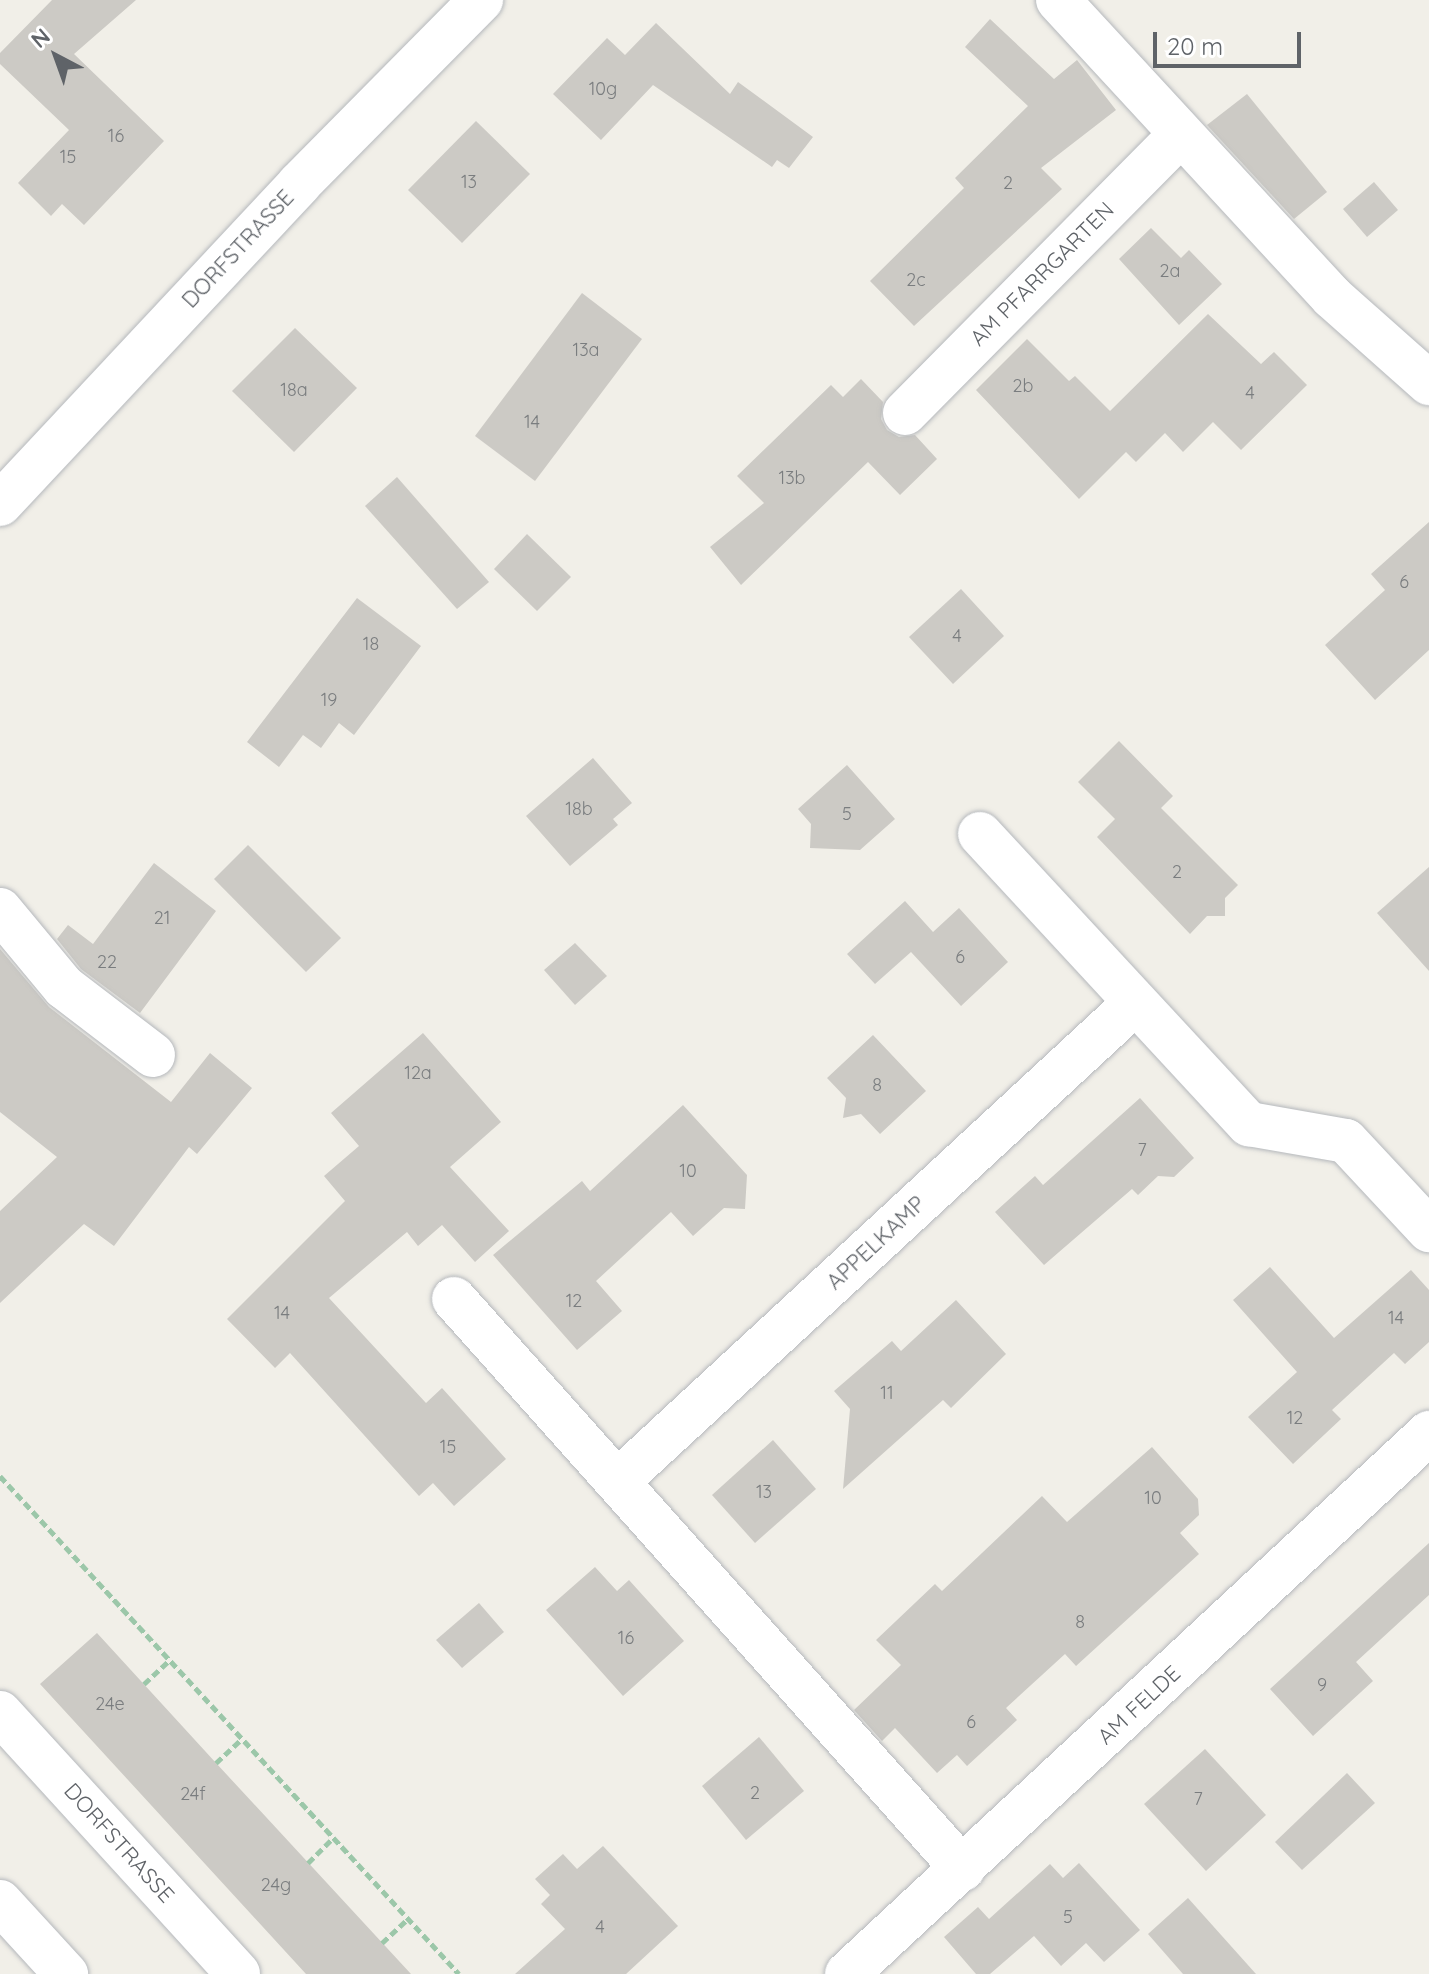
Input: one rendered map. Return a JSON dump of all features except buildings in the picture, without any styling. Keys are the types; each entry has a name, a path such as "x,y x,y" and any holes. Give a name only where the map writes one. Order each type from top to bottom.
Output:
{"street":[{"name":"DORFSTRASSE","path":"0,504 299,184 481,0"},
{"path":"1058,0 1179,136 1332,297 1429,383"},
{"name":"AM PFARRGARTEN","path":"905,413 1179,136"},
{"path":"980,834 1133,1005 1249,1124 1346,1141 1429,1230"},
{"path":"0,910 64,987 153,1055"},
{"name":"APPELKAMP","path":"618,1481 1133,1005"},
{"path":"454,1299 963,1869"},
{"name":"AM FELDE","path":"847,1974 1429,1433"},
{"name":"DORFSTRASSE","path":"0,1713 238,1974"},
{"path":"0,1902 66,1974"}],"path":[{"path":"0,1476 459,1974"},
{"path":"144,1684 170,1660"},
{"path":"216,1763 242,1739"},
{"path":"308,1863 333,1838"},
{"path":"382,1943 408,1919"}]}
